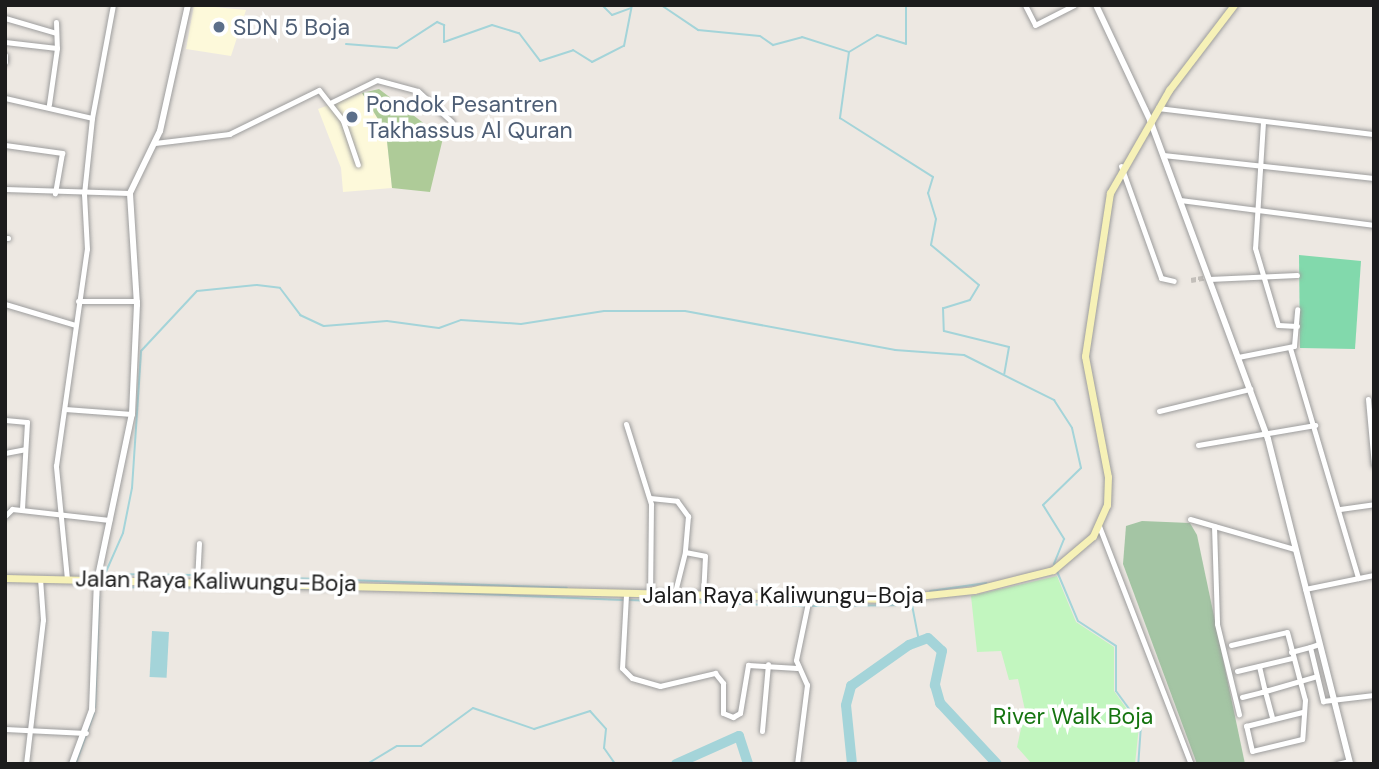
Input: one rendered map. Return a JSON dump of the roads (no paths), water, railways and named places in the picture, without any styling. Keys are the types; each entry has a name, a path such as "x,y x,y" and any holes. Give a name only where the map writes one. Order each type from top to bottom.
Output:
{"main road":[{"name":"Jalan Raya Kaliwungu-Boja","path":"5,578 197,581 626,598 650,593 808,601 930,596 1057,569 1099,526 1108,490 1108,477 1086,356 1104,218 1121,166 1158,108 1234,5"}],"street":[{"path":"66,579 61,514 55,479 87,249 83,194 92,118 113,5"},
{"path":"72,764 86,733 98,654 97,581 132,414 137,301 130,193 155,143 188,5"},
{"path":"1025,5 1035,25 1074,5"},
{"path":"1096,5 1150,120 1265,431 1350,762 1337,764"},
{"path":"5,19 56,33"},
{"path":"49,104 57,48 56,22"},
{"path":"5,42 57,48"},
{"path":"5,55 5,62"},
{"path":"332,102 377,80 418,91 452,122"},
{"path":"155,143 229,134 283,113 313,90 326,92 358,165"},
{"path":"5,99 49,104 92,118"},
{"path":"1158,108 1374,134"},
{"path":"1263,122 1257,212 1262,277 1279,327 1297,326"},
{"path":"5,145 62,153 55,193"},
{"path":"1163,155 1374,178"},
{"path":"1121,166 1161,278 1174,281"},
{"path":"5,189 83,194 130,193"},
{"path":"1180,200 1374,225"},
{"path":"1209,279 1297,275"},
{"path":"78,301 137,301"},
{"path":"5,304 75,325"},
{"path":"1297,309 1297,326 1290,348 1339,506 1358,578"},
{"path":"1238,357 1290,348"},
{"path":"1159,411 1250,389"},
{"path":"1368,399 1374,465"},
{"path":"65,409 132,414"},
{"path":"5,420 26,421 22,510"},
{"path":"626,424 650,498 650,593"},
{"path":"1198,445 1265,431 1315,425"},
{"path":"5,453 25,449"},
{"path":"650,498 682,506 688,516 685,552 674,594"},
{"path":"1339,506 1374,504"},
{"path":"5,517 9,509 109,520"},
{"path":"1191,519 1294,549"},
{"path":"1099,526 1191,764"},
{"path":"1214,526 1217,624 1240,713"},
{"path":"197,581 199,543"},
{"path":"685,552 705,556 703,595"},
{"path":"1305,589 1374,575"},
{"path":"26,764 43,620 40,578"},
{"path":"626,598 622,668 632,678 660,686 715,673 723,683 723,713 733,717 740,713 747,665 768,664 797,668"},
{"path":"797,764 807,685 797,668 808,601"},
{"path":"1231,645 1285,631 1300,682 1302,712 1300,740 1252,751 1246,726 1302,712"},
{"path":"1237,671 1319,645"},
{"path":"1310,647 1323,701 1374,695"},
{"path":"762,731 768,664"},
{"path":"1259,666 1272,718"},
{"path":"1242,697 1317,676"},
{"path":"5,729 86,733"}],"water":[{"path":"152,631 169,632 167,678 150,677"}],"waterway":[{"path":"602,5 612,15 631,8"},
{"path":"346,44 397,48 437,22 444,25 444,42 492,25 519,33 540,61 573,50 592,62 624,46 632,5"},
{"path":"661,5 698,30 760,36 773,45 802,37 849,52 877,35 906,44 906,5"},
{"path":"849,52 840,118 933,177 928,193 936,219 931,245 979,285 970,300 943,308 944,331 1009,347 1004,374"},
{"path":"194,575 105,574 123,533 132,488 141,351 197,291 257,285 280,288 300,315 324,326 387,321 439,328 461,320 521,324 604,311 685,311 895,350 964,355 1054,400 1072,428 1081,468 1043,505 1064,539 1054,564"},
{"path":"1056,569 1078,621 1116,646 1116,691 1141,725 1138,764"},
{"path":"201,575 567,588"},
{"path":"930,591 986,583"},
{"path":"101,587 312,589"},
{"path":"433,592 623,600"},
{"path":"874,595 903,594"},
{"path":"95,707 99,597"},
{"path":"629,600 805,606"},
{"path":"811,606 912,605 919,640"},
{"path":"852,764 846,705 851,686 909,645 928,638 942,651 935,685 940,703 997,764"},
{"path":"367,764 397,746 421,746 473,708 534,729 590,711 606,729 604,748 615,764"},
{"path":"76,763 94,713"},
{"path":"676,764 739,736 748,764"}],"tunnel":[{"path":"1191,280 1208,277"}],"place":[{"name":"SDN 5 Boja","path":"219,27"},
{"name":"Pondok Pesantren Takhassus Al Quran","path":"352,117"}],"park label":[{"name":"River Walk Boja","path":"1073,716"}]}
